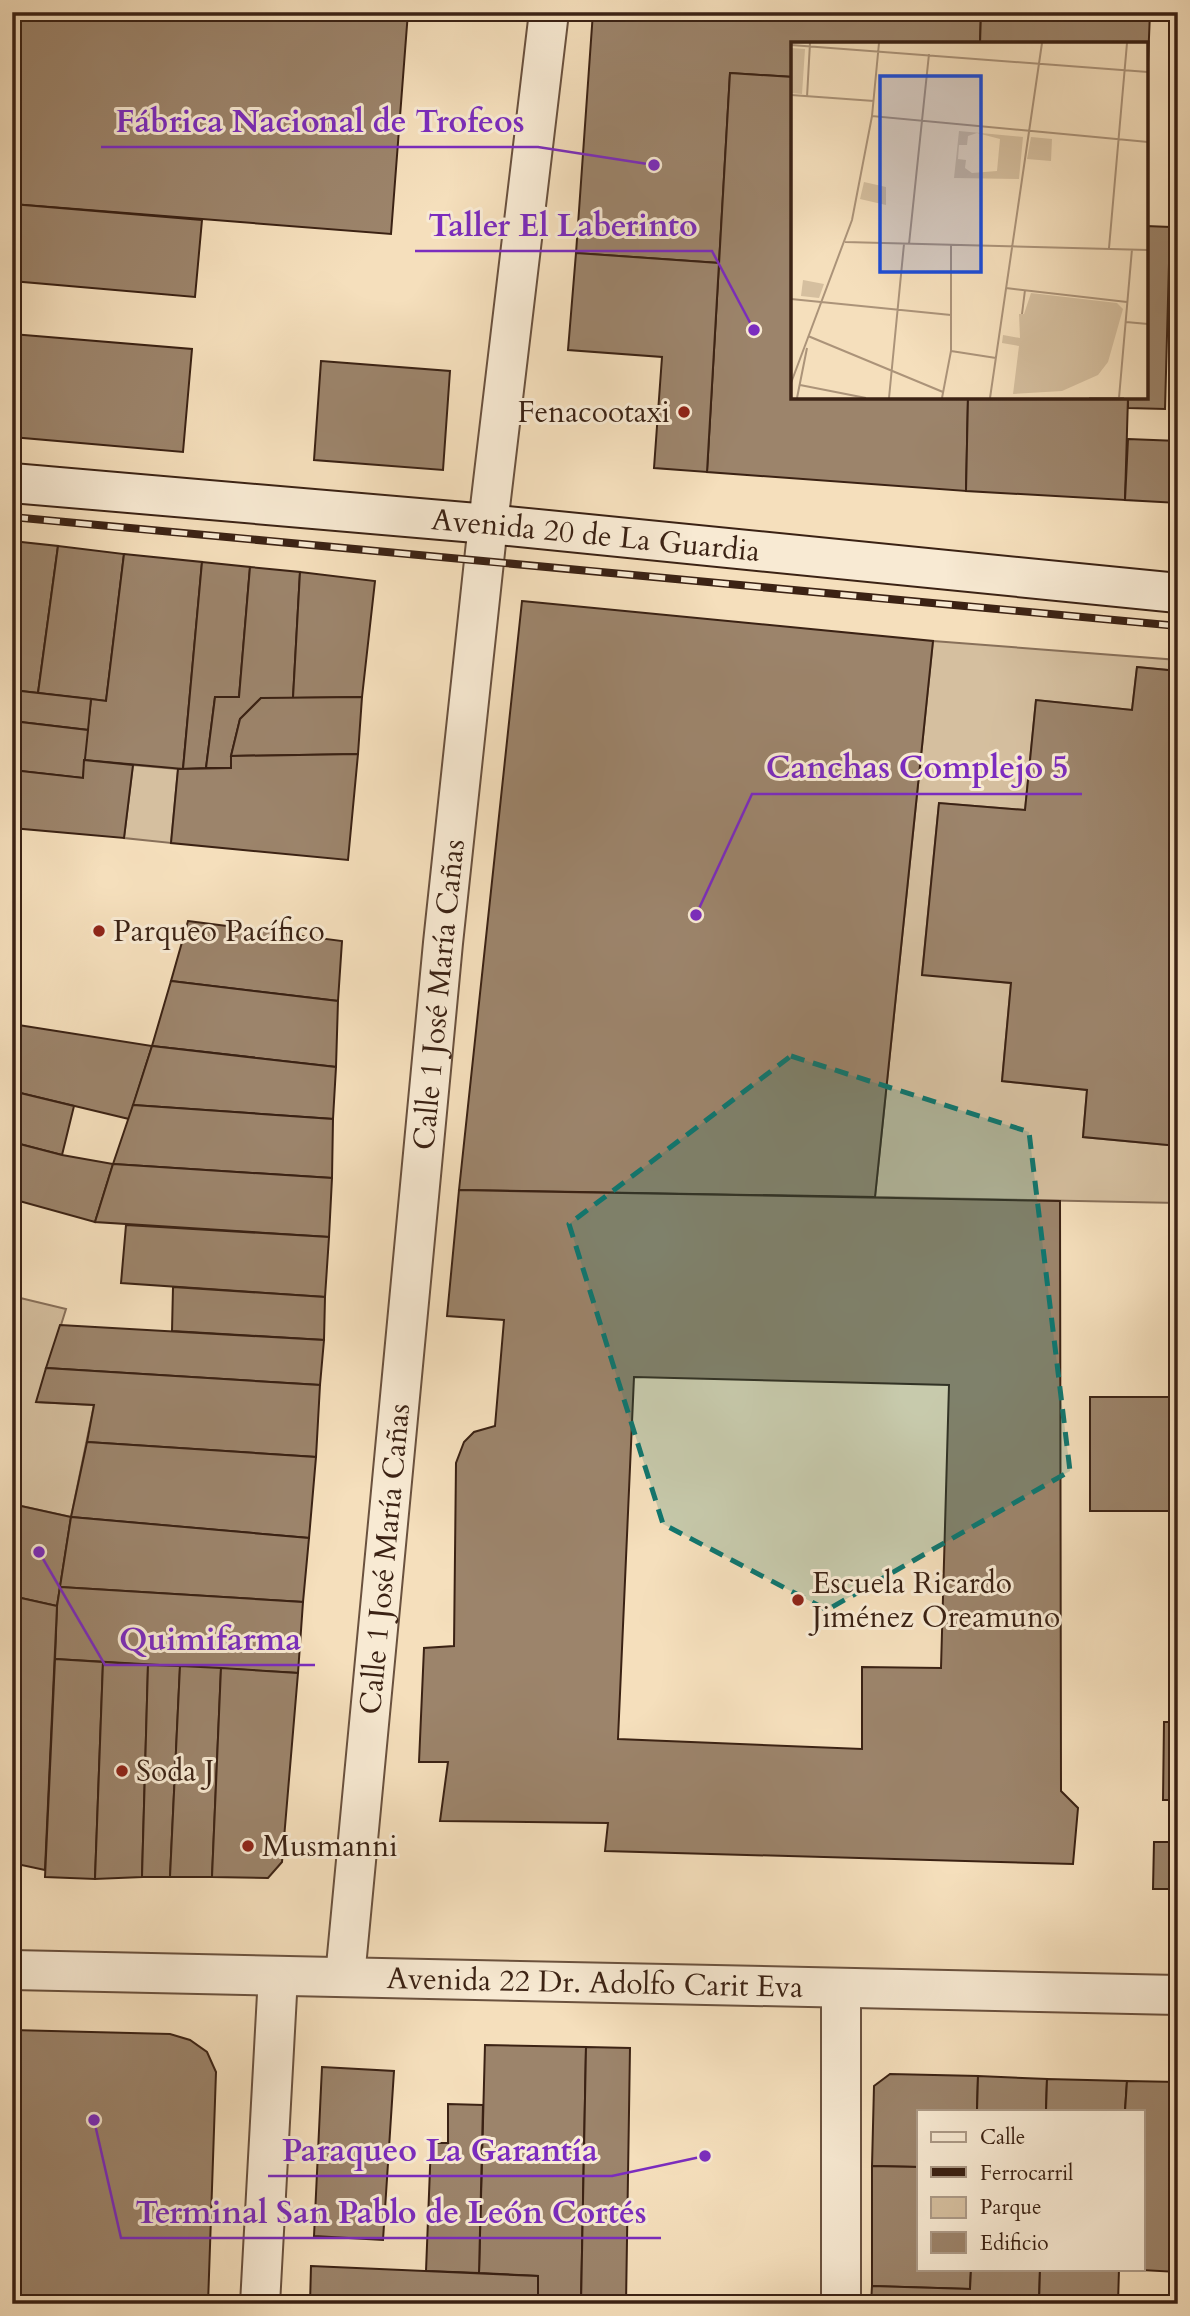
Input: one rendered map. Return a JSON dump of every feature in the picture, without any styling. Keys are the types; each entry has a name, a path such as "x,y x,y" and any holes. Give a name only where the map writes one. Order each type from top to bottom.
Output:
{"street":[{"name":"Calle 1 José María Cañas","path":"345,1977 443,943 488,524 549,12"},
{"name":"Avenida 20 de La Guardia","path":"12,483 488,524 1178,593"},
{"name":"Avenida 22 Dr. Adolfo Carit Eva","path":"12,1970 1178,1995"},
{"path":"260,2304 278,1976"},
{"path":"841,1989 841,2304"}],"highlighted area":[{"path":"791,1056 1029,1132 1070,1471 827,1610 663,1524 569,1224"}],"green space":[{"path":"933,641 1178,660 1178,671 1137,667 1132,710 1036,700 1025,810 939,803 922,974 1011,983 1002,1081 1087,1090 1083,1137 1178,1146 1178,1203 875,1197"},
{"path":"133,765 178,769 171,843 124,838"},
{"path":"12,1296 66,1309 37,1402 94,1405 71,1517 12,1504"}],"building":[{"path":"12,12 408,12 391,234 12,204"},
{"path":"593,12 981,12 980,42 791,42 791,77 730,73 719,263 576,253"},
{"path":"981,12 1150,12 1148,62 1148,42 980,42"},
{"path":"730,73 791,77 791,399 968,399 966,491 707,472"},
{"path":"12,204 202,220 195,297 12,281"},
{"path":"1148,226 1170,227 1165,409 1128,408 1128,399 1148,399"},
{"name":"Fenacootaxi","path":"576,253 719,263 707,472 654,468 662,357 568,350"},
{"path":"12,334 192,349 183,452 12,437"},
{"path":"321,361 450,371 443,470 314,460"},
{"path":"968,399 1128,399 1125,500 966,491"},
{"path":"1128,439 1178,441 1178,503 1125,500"},
{"path":"12,541 58,546 38,693 12,690"},
{"path":"58,546 124,554 106,701 38,693"},
{"path":"124,554 202,562 183,769 84,760 91,699 106,701"},
{"path":"202,562 250,567 239,697 215,697 206,768 183,769"},
{"path":"250,567 300,572 293,698 261,698 240,719 231,756 231,768 206,768 215,697 239,697"},
{"path":"300,572 375,581 362,697 293,698"},
{"path":"522,601 933,641 875,1197 459,1190"},
{"path":"1137,667 1178,671 1178,1146 1083,1137 1087,1090 1002,1081 1011,983 922,975 939,803 1025,810 1036,700 1132,710"},
{"path":"12,690 91,699 88,730 12,721"},
{"path":"362,697 358,754 231,756 240,719 261,698"},
{"path":"12,721 88,730 83,778 12,770"},
{"path":"358,754 348,860 171,843 178,769 231,768 231,756"},
{"path":"84,760 133,765 124,838 12,828 12,770 83,778"},
{"path":"188,921 342,941 338,1001 171,981"},
{"path":"171,981 338,1001 336,1067 152,1046"},
{"path":"12,1024 152,1046 129,1119 12,1091"},
{"path":"152,1046 336,1067 333,1119 133,1105"},
{"path":"12,1091 74,1106 62,1155 12,1142"},
{"path":"133,1105 333,1119 332,1178 113,1164"},
{"path":"12,1142 113,1164 95,1222 12,1199"},
{"path":"113,1164 332,1178 329,1237 95,1222"},
{"path":"459,1190 1060,1201 1061,1791 1078,1808 1073,1864 605,1851 608,1823 440,1821 448,1762 419,1762 424,1648 454,1646 456,1463 464,1442 474,1432 495,1426 504,1320 447,1316","holes":["634,1377 949,1385 941,1668 862,1667 862,1749 618,1739"]},
{"path":"126,1225 329,1237 325,1297 121,1283"},
{"path":"173,1287 325,1297 324,1340 172,1331"},
{"path":"60,1325 324,1340 320,1385 46,1368"},
{"path":"46,1368 320,1385 316,1457 87,1442 94,1405 36,1402"},
{"path":"1090,1397 1178,1397 1178,1511 1090,1511"},
{"path":"87,1442 316,1457 309,1538 71,1517"},
{"path":"12,1504 71,1517 57,1606 12,1596"},
{"path":"71,1517 309,1538 303,1602 60,1587"},
{"path":"60,1587 303,1602 298,1673 55,1659"},
{"path":"12,1596 57,1606 45,1870 12,1863"},
{"path":"55,1659 103,1662 95,1879 45,1877"},
{"name":"Soda J","path":"103,1662 148,1665 142,1877 95,1879"},
{"path":"148,1665 180,1666 170,1877 142,1877"},
{"path":"180,1666 221,1668 212,1877 170,1877"},
{"path":"221,1668 298,1673 282,1862 268,1878 212,1877"},
{"path":"1164,1722 1178,1722 1178,1800 1163,1800"},
{"path":"1154,1842 1178,1842 1178,1889 1153,1889"},
{"path":"12,2030 170,2034 190,2040 207,2052 216,2072 208,2304 12,2304"},
{"path":"485,2045 586,2047 581,2304 538,2304 538,2276 479,2273"},
{"path":"586,2047 630,2048 626,2304 581,2304"},
{"path":"322,2067 394,2071 383,2240 314,2236"},
{"path":"890,2074 978,2076 977,2110 917,2110 917,2167 872,2166 874,2086"},
{"path":"978,2076 1047,2079 1046,2110 977,2110"},
{"path":"1047,2079 1127,2081 1125,2110 1046,2110"},
{"path":"1127,2081 1178,2082 1178,2272 1141,2270 1144,2270 1144,2110 1125,2110"},
{"path":"448,2104 483,2105 479,2273 426,2271 431,2143 448,2143"},
{"path":"872,2166 917,2167 917,2270 971,2270 970,2289 872,2286"},
{"path":"311,2266 538,2276 538,2304 310,2304"},
{"path":"971,2270 1040,2270 1039,2304 871,2304 872,2286 970,2289"},
{"path":"1040,2270 1119,2270 1118,2304 1039,2304"}],"railway":[{"path":"12,517 1178,626"}],"place":[{"name":"Fábrica Nacional de Trofeos","path":"654,165"},
{"name":"Taller El Laberinto","path":"754,330"},
{"name":"Fenacootaxi","path":"684,412"},
{"name":"Canchas Complejo 5","path":"696,915"},
{"name":"Parqueo Pacífico","path":"99,931"},
{"name":"Quimifarma","path":"39,1552"},
{"name":"Escuela Ricardo Jiménez Oreamuno","path":"798,1600"},
{"name":"Soda J","path":"122,1771"},
{"name":"Musmanni","path":"248,1846"},
{"name":"Terminal San Pablo de León Cortés","path":"94,2120"},
{"name":"Paraqueo La Garantía","path":"705,2156"}]}
